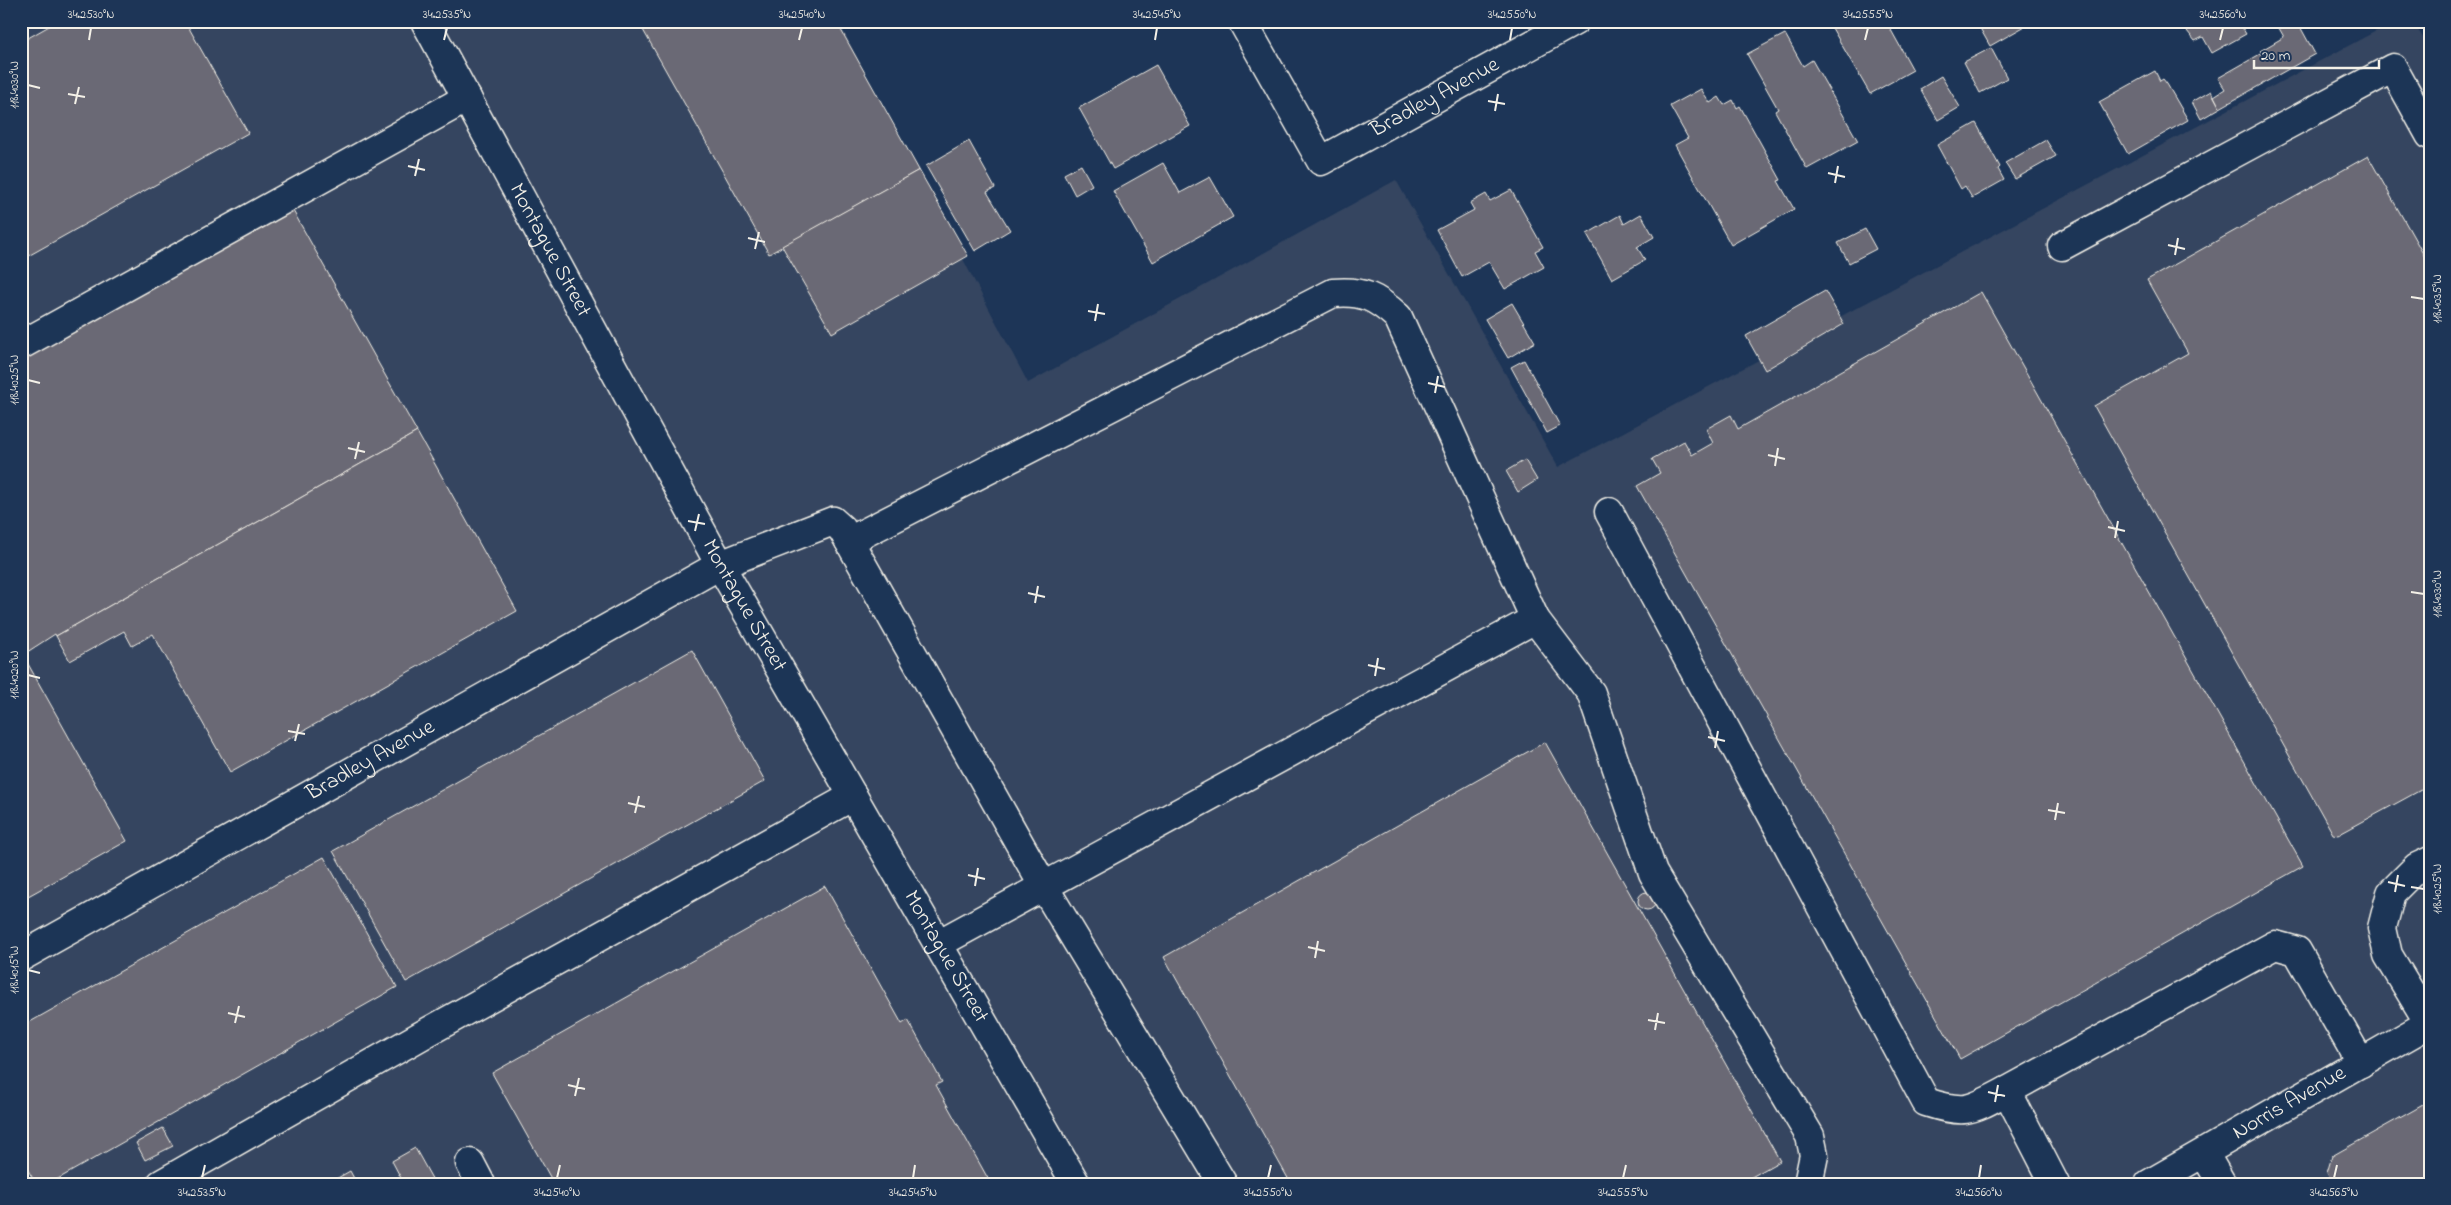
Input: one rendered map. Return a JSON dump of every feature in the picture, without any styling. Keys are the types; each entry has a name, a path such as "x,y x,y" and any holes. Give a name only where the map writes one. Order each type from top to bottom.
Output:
{"street":[{"name":"Montague Street","path":"425,21 720,565 1076,1184"},
{"name":"Bradley Avenue","path":"1242,21 1321,161 1575,21"},
{"path":"2062,246 2393,68 2430,135"},
{"path":"21,345 467,98"},
{"path":"1223,1184 1044,887 849,541 1333,293 1353,291 1368,296 1386,306 1398,317 1534,619 1591,693 1653,873 1810,1136 1814,1155 1808,1184"},
{"path":"1609,512 1926,1102 1950,1110 1970,1110 2275,945 2297,951 2361,1063"},
{"name":"Bradley Avenue","path":"21,957 720,565 834,521 842,528 849,541"},
{"path":"938,944 1534,619"},
{"path":"160,1184 415,1039 853,796"},
{"path":"2430,860 2417,867 2391,893 2382,928 2388,955 2430,1023"},
{"name":"Norris Avenue","path":"2149,1184 2430,1023"},
{"path":"2007,1091 2055,1184"},
{"path":"2204,1153 2222,1184"}],"shaded area":[{"path":"21,21 838,21 1028,383 1396,180 1558,467 2395,21 2412,21 2430,48 2430,1184 21,1184"}],"building":[{"path":"58,21 185,21 248,133 21,260 21,42"},
{"path":"638,21 836,21 919,170 769,254"},
{"path":"962,21 980,21 966,28"},
{"path":"1828,21 1886,21 1913,70 1870,94"},
{"path":"1976,21 2034,21 1990,46"},
{"path":"2179,21 2216,21 2219,26 2228,21 2238,21 2246,34 2212,53 2203,37 2195,41"},
{"path":"2275,21 2297,21 2315,54 2220,108 2214,96 2225,89 2218,78 2262,53 2260,51 2284,37"},
{"path":"1785,34 1803,66 1812,60 1858,141 1807,169 1775,111 1778,109 1747,54"},
{"path":"1991,48 2007,78 1980,93 1964,62"},
{"path":"1156,65 1190,126 1113,169 1079,108"},
{"path":"2155,71 2160,81 2163,79 2167,84 2188,120 2128,154 2099,102"},
{"path":"1941,76 1960,107 1938,120 1920,89"},
{"path":"1701,89 1710,103 1719,97 1724,105 1733,100 1737,108 1740,106 1781,180 1778,181 1794,209 1731,245 1675,145 1688,138 1670,106"},
{"path":"2211,91 2220,108 2201,119 2192,102"},
{"path":"1976,123 2000,167 1998,169 2004,180 1972,198 1965,186 1961,189 1937,145"},
{"path":"2046,140 2056,156 2015,179 2005,163"},
{"path":"969,141 995,188 987,192 1010,230 975,251 926,166"},
{"path":"2368,156 2430,266 2430,785 2338,835 2333,834 2094,406 2188,353 2147,280"},
{"path":"1163,163 1180,193 1210,177 1233,217 1153,262 1113,191"},
{"path":"1081,165 1092,185 1075,195 1064,174"},
{"path":"919,170 968,256 832,333 782,246"},
{"path":"1511,190 1543,247 1535,251 1544,267 1505,289 1489,262 1462,277 1437,230 1474,210 1470,203 1486,194 1490,201"},
{"path":"292,209 417,432 56,636 55,634 21,656 21,360"},
{"path":"1641,214 1654,237 1637,247 1645,260 1612,279 1587,234 1620,215 1624,224"},
{"path":"1865,229 1876,249 1849,263 1838,243"},
{"path":"1825,291 1844,324 1765,370 1746,336"},
{"path":"1981,292 2303,866 1960,1059 1637,486 1660,473 1652,459 1684,441 1692,455 1713,443 1706,429 1731,415 1738,429"},
{"path":"1512,303 1535,342 1508,358 1485,319"},
{"path":"1524,360 1560,426 1547,433 1511,367"},
{"path":"417,432 517,611 230,772 153,634 132,646 124,631 70,661 56,636"},
{"path":"1525,460 1537,480 1518,492 1506,471"},
{"path":"692,650 765,781 406,982 333,851"},
{"path":"23,655 127,841 21,900 21,656"},
{"path":"1545,742 1780,1161 1739,1184 1286,1184 1290,1182 1164,957"},
{"path":"324,857 397,987 49,1184 36,1184 21,1158 21,1027"},
{"path":"825,886 902,1024 908,1020 942,1082 936,1085 991,1184 554,1184 492,1073"},
{"path":"1647,892 1653,895 1656,901 1653,907 1647,910 1641,907 1638,901 1641,895"},
{"path":"2430,1101 2430,1184 2333,1184 2327,1173 2332,1156"},
{"path":"163,1128 173,1146 145,1160 136,1143"},
{"path":"415,1148 435,1184 395,1184 402,1180 392,1161"},
{"path":"350,1171 357,1184 327,1184"}]}
